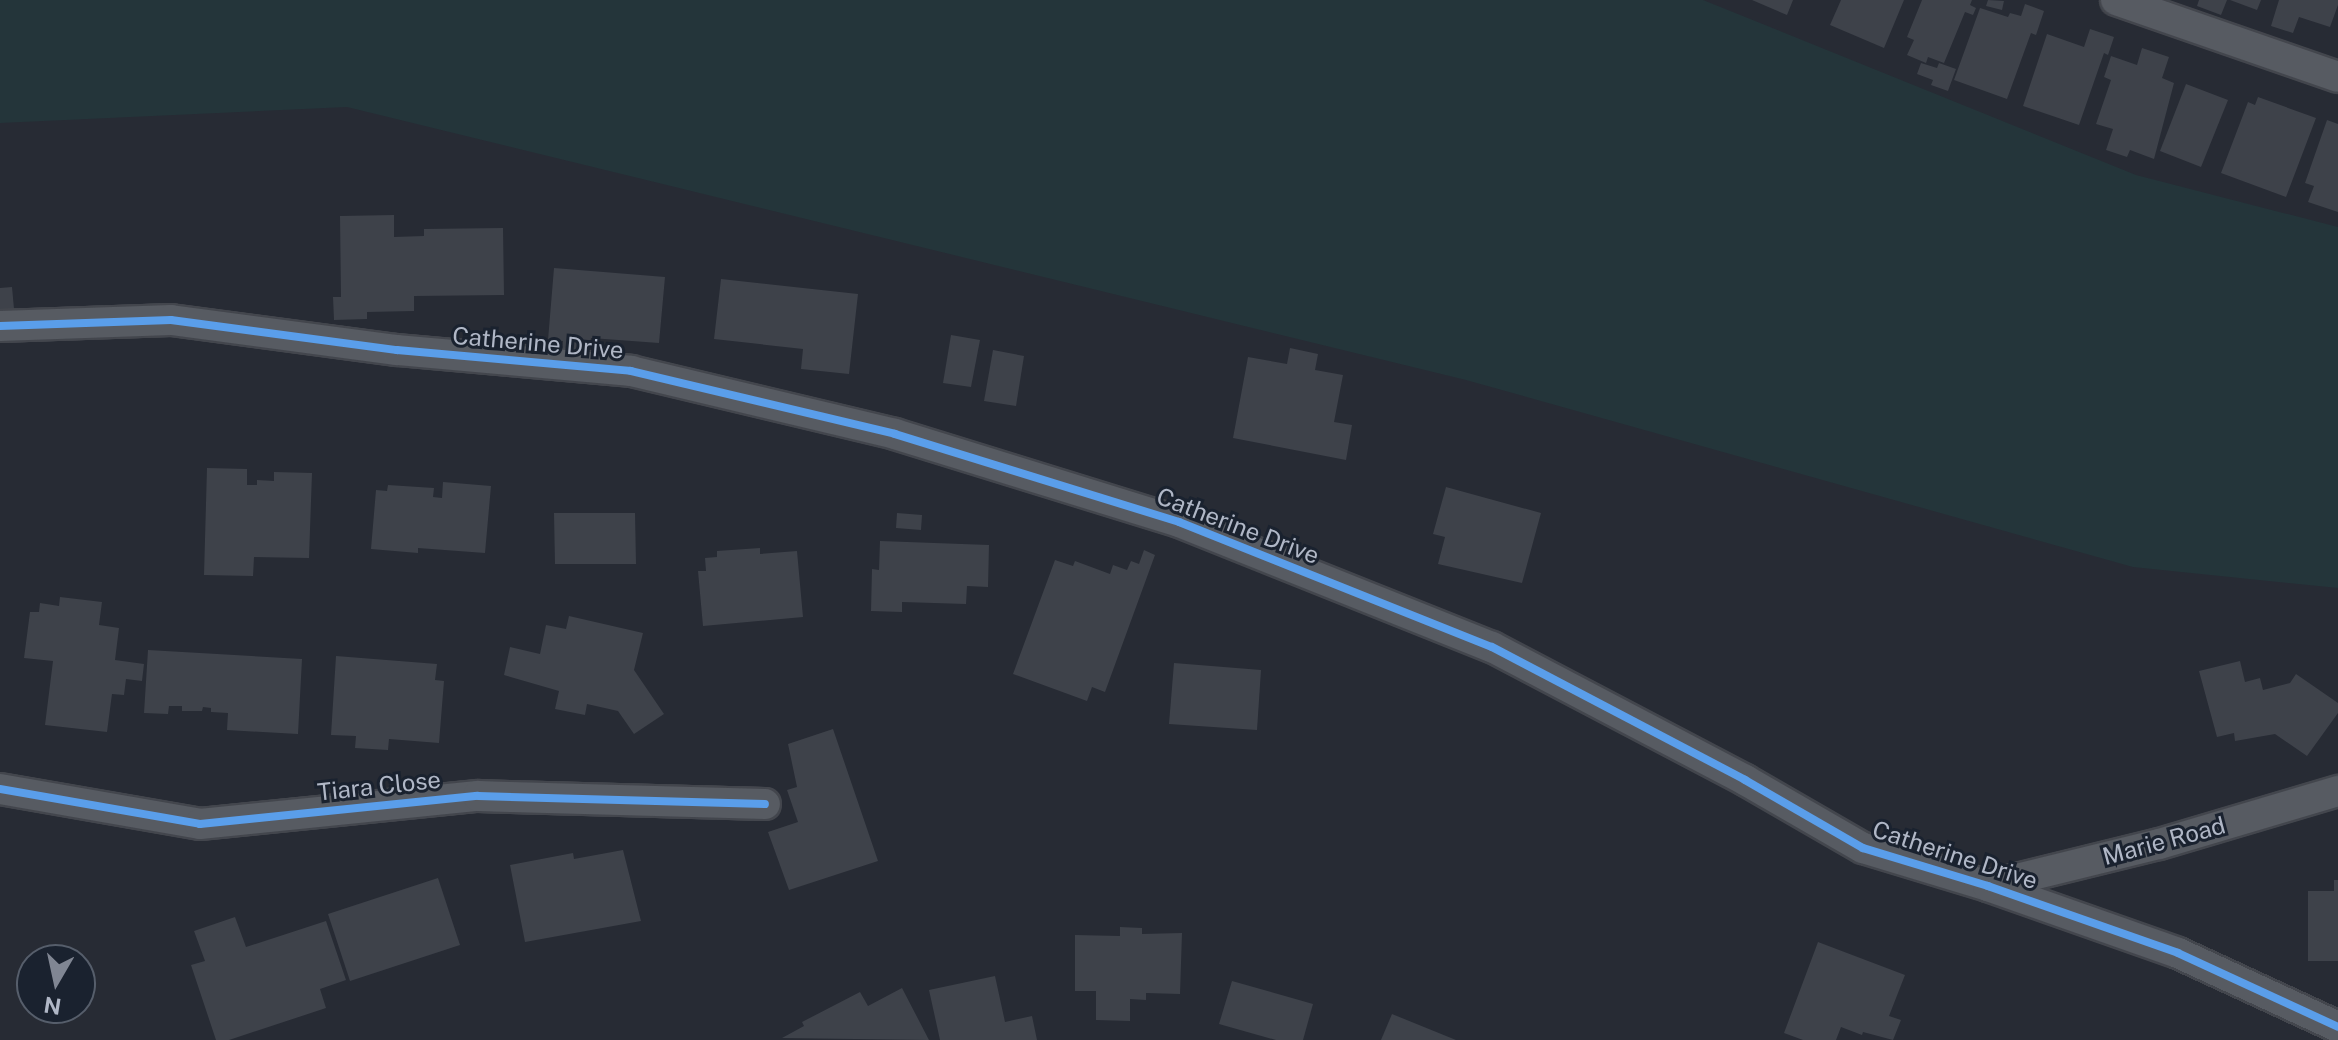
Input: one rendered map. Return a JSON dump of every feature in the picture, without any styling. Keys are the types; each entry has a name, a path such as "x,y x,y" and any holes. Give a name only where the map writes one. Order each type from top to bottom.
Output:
{"street":[{"path":"2116,0 2338,77"},
{"name":"Catherine Drive","path":"0,326 171,320 397,350 631,371 895,434 1179,522 1492,647 1745,780 1863,848 1988,886 2178,953 2338,1027"},
{"name":"Tiara Close","path":"0,789 200,824 478,796 765,804"},
{"name":"Marie Road","path":"1988,886 2159,844 2338,791"}],"shaded area":[{"path":"0,0 1703,0 2136,175 2338,227 2338,588 2133,567 1466,380 347,107 0,123"}],"building":[{"path":"1752,0 1793,0 1787,15"},
{"path":"1841,0 1904,0 1884,48 1830,25"},
{"path":"1922,0 1972,0 1970,5 1976,8 1973,15 1965,12 1944,63 1928,57 1926,63 1907,55 1914,40 1907,37"},
{"path":"1988,0 2004,1 2002,10 1986,6"},
{"path":"2199,0 2227,0 2221,15 2197,6"},
{"path":"2230,0 2261,0 2257,10"},
{"path":"2279,0 2338,0 2338,5 2330,27 2299,17 2293,33 2271,26"},
{"path":"2025,4 2044,11 2036,35 2031,33 2007,99 1954,80 1980,8 2008,17 2010,13 2021,16"},
{"path":"2090,29 2114,37 2108,55 2104,53 2079,125 2023,106 2047,34 2084,47"},
{"path":"2142,48 2169,57 2162,78 2174,83 2154,159 2130,150 2127,157 2106,150 2113,129 2096,124 2111,80 2104,77 2111,56 2137,65"},
{"path":"1921,63 1937,68 1939,63 1956,69 1948,91 1931,85 1933,80 1917,74"},
{"path":"2186,84 2228,100 2201,167 2160,151"},
{"path":"2258,97 2316,118 2286,197 2221,173 2248,102 2255,105"},
{"path":"2327,120 2338,124 2338,212 2308,202 2314,186 2305,183"},
{"path":"394,215 394,237 424,236 424,229 503,228 504,295 414,296 414,311 367,312 367,319 334,320 333,297 341,297 340,216"},
{"path":"554,268 665,277 659,343 591,338 590,346 579,345 578,354 562,352 563,341 548,340"},
{"path":"721,279 858,294 849,374 801,369 803,349 714,339"},
{"path":"12,287 15,320 0,321 0,288"},
{"path":"951,335 980,340 971,387 943,383"},
{"path":"1290,348 1318,354 1315,370 1343,375 1334,422 1352,425 1346,460 1233,438 1248,357 1287,364"},
{"path":"993,350 1024,356 1016,406 984,401"},
{"path":"207,468 247,469 247,485 257,485 257,480 274,481 274,472 312,473 309,558 254,557 253,576 204,575"},
{"path":"443,482 491,486 485,553 418,548 418,553 371,549 376,490 387,491 388,485 434,488 433,497 442,498"},
{"path":"1446,487 1541,513 1522,583 1438,564 1445,537 1433,534"},
{"path":"554,513 635,513 636,564 555,564"},
{"path":"897,513 922,515 921,530 896,528"},
{"path":"880,541 989,545 988,587 967,586 966,604 902,602 902,612 871,611 872,569 879,570"},
{"path":"760,548 760,554 797,551 803,617 703,626 698,571 706,571 705,558 717,557 717,551"},
{"path":"1144,550 1155,555 1105,692 1092,687 1087,701 1013,674 1055,560 1073,566 1075,561 1110,574 1113,565 1127,570 1131,561 1139,564"},
{"path":"60,597 102,602 99,625 119,628 115,660 144,664 142,681 126,679 124,695 112,694 107,732 45,725 53,661 24,658 30,612 39,612 40,603 59,606"},
{"path":"569,616 643,633 634,670 664,714 634,734 618,711 587,704 585,715 555,709 559,691 504,675 510,647 540,654 546,625 566,629"},
{"path":"148,650 302,659 298,734 227,730 228,713 211,712 211,708 182,711 182,706 169,706 168,714 144,713"},
{"path":"336,656 437,664 435,680 444,681 439,743 389,739 388,750 355,748 356,736 331,735"},
{"path":"2240,661 2245,682 2260,678 2263,690 2290,683 2296,674 2338,703 2338,713 2307,756 2275,734 2235,741 2234,733 2217,737 2199,671"},
{"path":"1174,663 1261,670 1257,730 1169,724"},
{"path":"833,729 878,861 789,890 768,832 798,822 787,790 797,787 788,744"},
{"path":"623,850 641,921 525,942 510,865 573,853 574,859"},
{"path":"438,878 460,945 350,981 328,914"},
{"path":"2334,880 2338,880 2338,961 2308,961 2308,891 2334,891"},
{"path":"235,917 246,947 326,921 346,980 320,989 326,1008 229,1040 216,1040 191,965 205,961 194,931"},
{"path":"1120,927 1142,928 1142,934 1182,933 1180,994 1146,993 1146,1000 1130,999 1130,1021 1096,1020 1096,991 1075,991 1075,935 1120,936"},
{"path":"1818,942 1905,975 1889,1016 1901,1020 1893,1040 1863,1032 1862,1035 1841,1027 1836,1040 1803,1040 1784,1033"},
{"path":"995,976 1005,1022 1032,1016 1037,1040 940,1040 929,990"},
{"path":"1232,981 1313,1004 1303,1040 1276,1040 1219,1024"},
{"path":"902,988 929,1040 782,1038 804,1026 802,1022 860,992 868,1006"},
{"path":"1392,1014 1456,1040 1381,1040"}],"cycle path":[{"path":"0,326 171,320 397,350 631,371 895,434 1179,522 1492,647 1745,780 1863,848 1988,886 2178,953 2338,1027"},
{"path":"0,789 200,824 478,796 765,804"}]}
